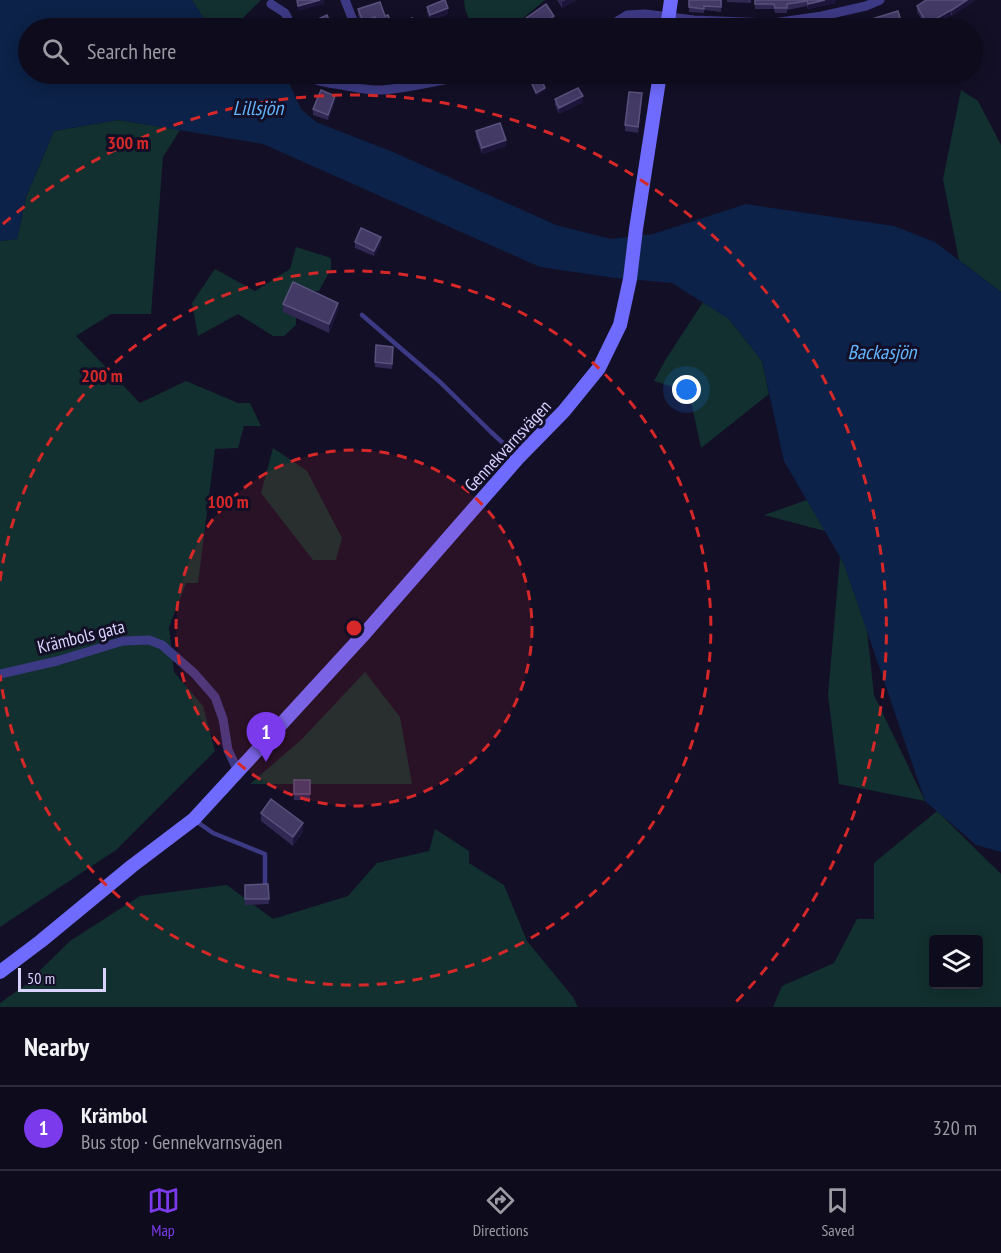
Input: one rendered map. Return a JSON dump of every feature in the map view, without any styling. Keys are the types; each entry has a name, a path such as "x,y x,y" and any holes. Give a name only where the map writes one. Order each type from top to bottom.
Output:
{"street":[{"path":"345,0 352,18"},
{"path":"669,18 671,0"},
{"path":"808,18 866,6 880,0"},
{"path":"271,4 285,13 288,18"},
{"path":"622,18 627,15 645,14 656,18"},
{"path":"334,84 381,90 423,84"},
{"name":"Gennekvarnsvägen","path":"0,972 194,819 365,633 519,457 564,411 599,368 620,325 630,279 658,84"},
{"name":"Krämbols gata","path":"0,674 57,661 123,641 149,640 162,645 215,697 223,719 228,750 238,771"}],"lane":[{"path":"362,315 440,382 519,457"},
{"path":"194,819 213,833 265,854 265,885"}],"green space":[{"path":"192,0 261,0 243,18 204,18"},
{"path":"464,0 545,0 523,18 468,18"},
{"path":"961,90 978,101 1001,145 1001,292 959,260 943,179"},
{"path":"118,120 180,130 163,157 151,314 111,314 76,336 140,403 186,381 238,403 250,403 261,426 244,426 238,448 215,449 198,583 186,583 169,627 174,672 203,706 215,751 116,850 0,927 0,241 17,239 26,197 54,131"},
{"path":"296,247 331,258 331,269 319,291 302,292 296,314 296,325 284,336 273,336 238,314 198,336 192,303 215,269 255,291 290,269"},
{"path":"703,302 729,319 762,361 769,394 701,448 689,392 654,381"},
{"path":"273,448 307,471 342,538 336,560 313,560 261,493"},
{"path":"807,500 825,531 764,515"},
{"path":"840,558 867,630 874,695 925,801 839,784 828,695"},
{"path":"365,672 400,717 412,784 250,784 302,739"},
{"path":"937,811 1001,874 1001,1007 773,1007 782,986 834,963 857,919 874,919 874,863"},
{"path":"435,829 469,851 469,863 504,885 527,941 573,997 578,1007 0,1007 0,1003 24,986 70,941 140,896 227,885 273,919 348,896 377,863 429,851"}],"water":[{"name":"Backasjön","path":"0,0 192,0 204,18 18,18 18,84 290,84 301,109 316,122 393,152 556,225 611,239 653,234 746,204 894,226 935,242 1001,292 1001,852 976,845 925,801 844,564 784,461 762,361 729,319 672,283 615,278 540,267 263,144 118,120 54,131 26,197 17,239 0,241"}],"building":[{"path":"297,0 320,0 298,6"},
{"path":"445,0 448,8 430,15 427,7"},
{"path":"689,0 721,0 721,7 704,6 704,9 689,7"},
{"path":"755,0 825,0 808,4 807,1 787,4 787,8 775,8 774,4 755,4"},
{"path":"926,0 967,0 937,18 924,18 917,6"},
{"path":"380,2 385,16 388,15 389,18 362,18 358,9"},
{"path":"546,4 554,16 551,18 526,18"},
{"path":"898,11 900,18 875,18"},
{"path":"532,84 543,84 545,88 536,93"},
{"path":"578,88 583,96 559,108 555,99"},
{"path":"321,90 335,96 328,115 313,109"},
{"path":"629,92 642,93 638,127 625,125"},
{"path":"500,123 506,140 482,148 476,131"},
{"path":"361,228 381,237 374,251 355,242"},
{"path":"293,282 338,303 329,324 283,304"},
{"path":"376,345 393,347 392,364 375,362"},
{"path":"294,780 310,780 310,794 294,794"},
{"path":"271,799 303,823 293,837 261,813"},
{"path":"268,884 269,899 245,899 245,885"}],"place":[{"name":"Krämbol","path":"266,762"}],"water label":[{"name":"Lillsjön","path":"258,108"}]}
